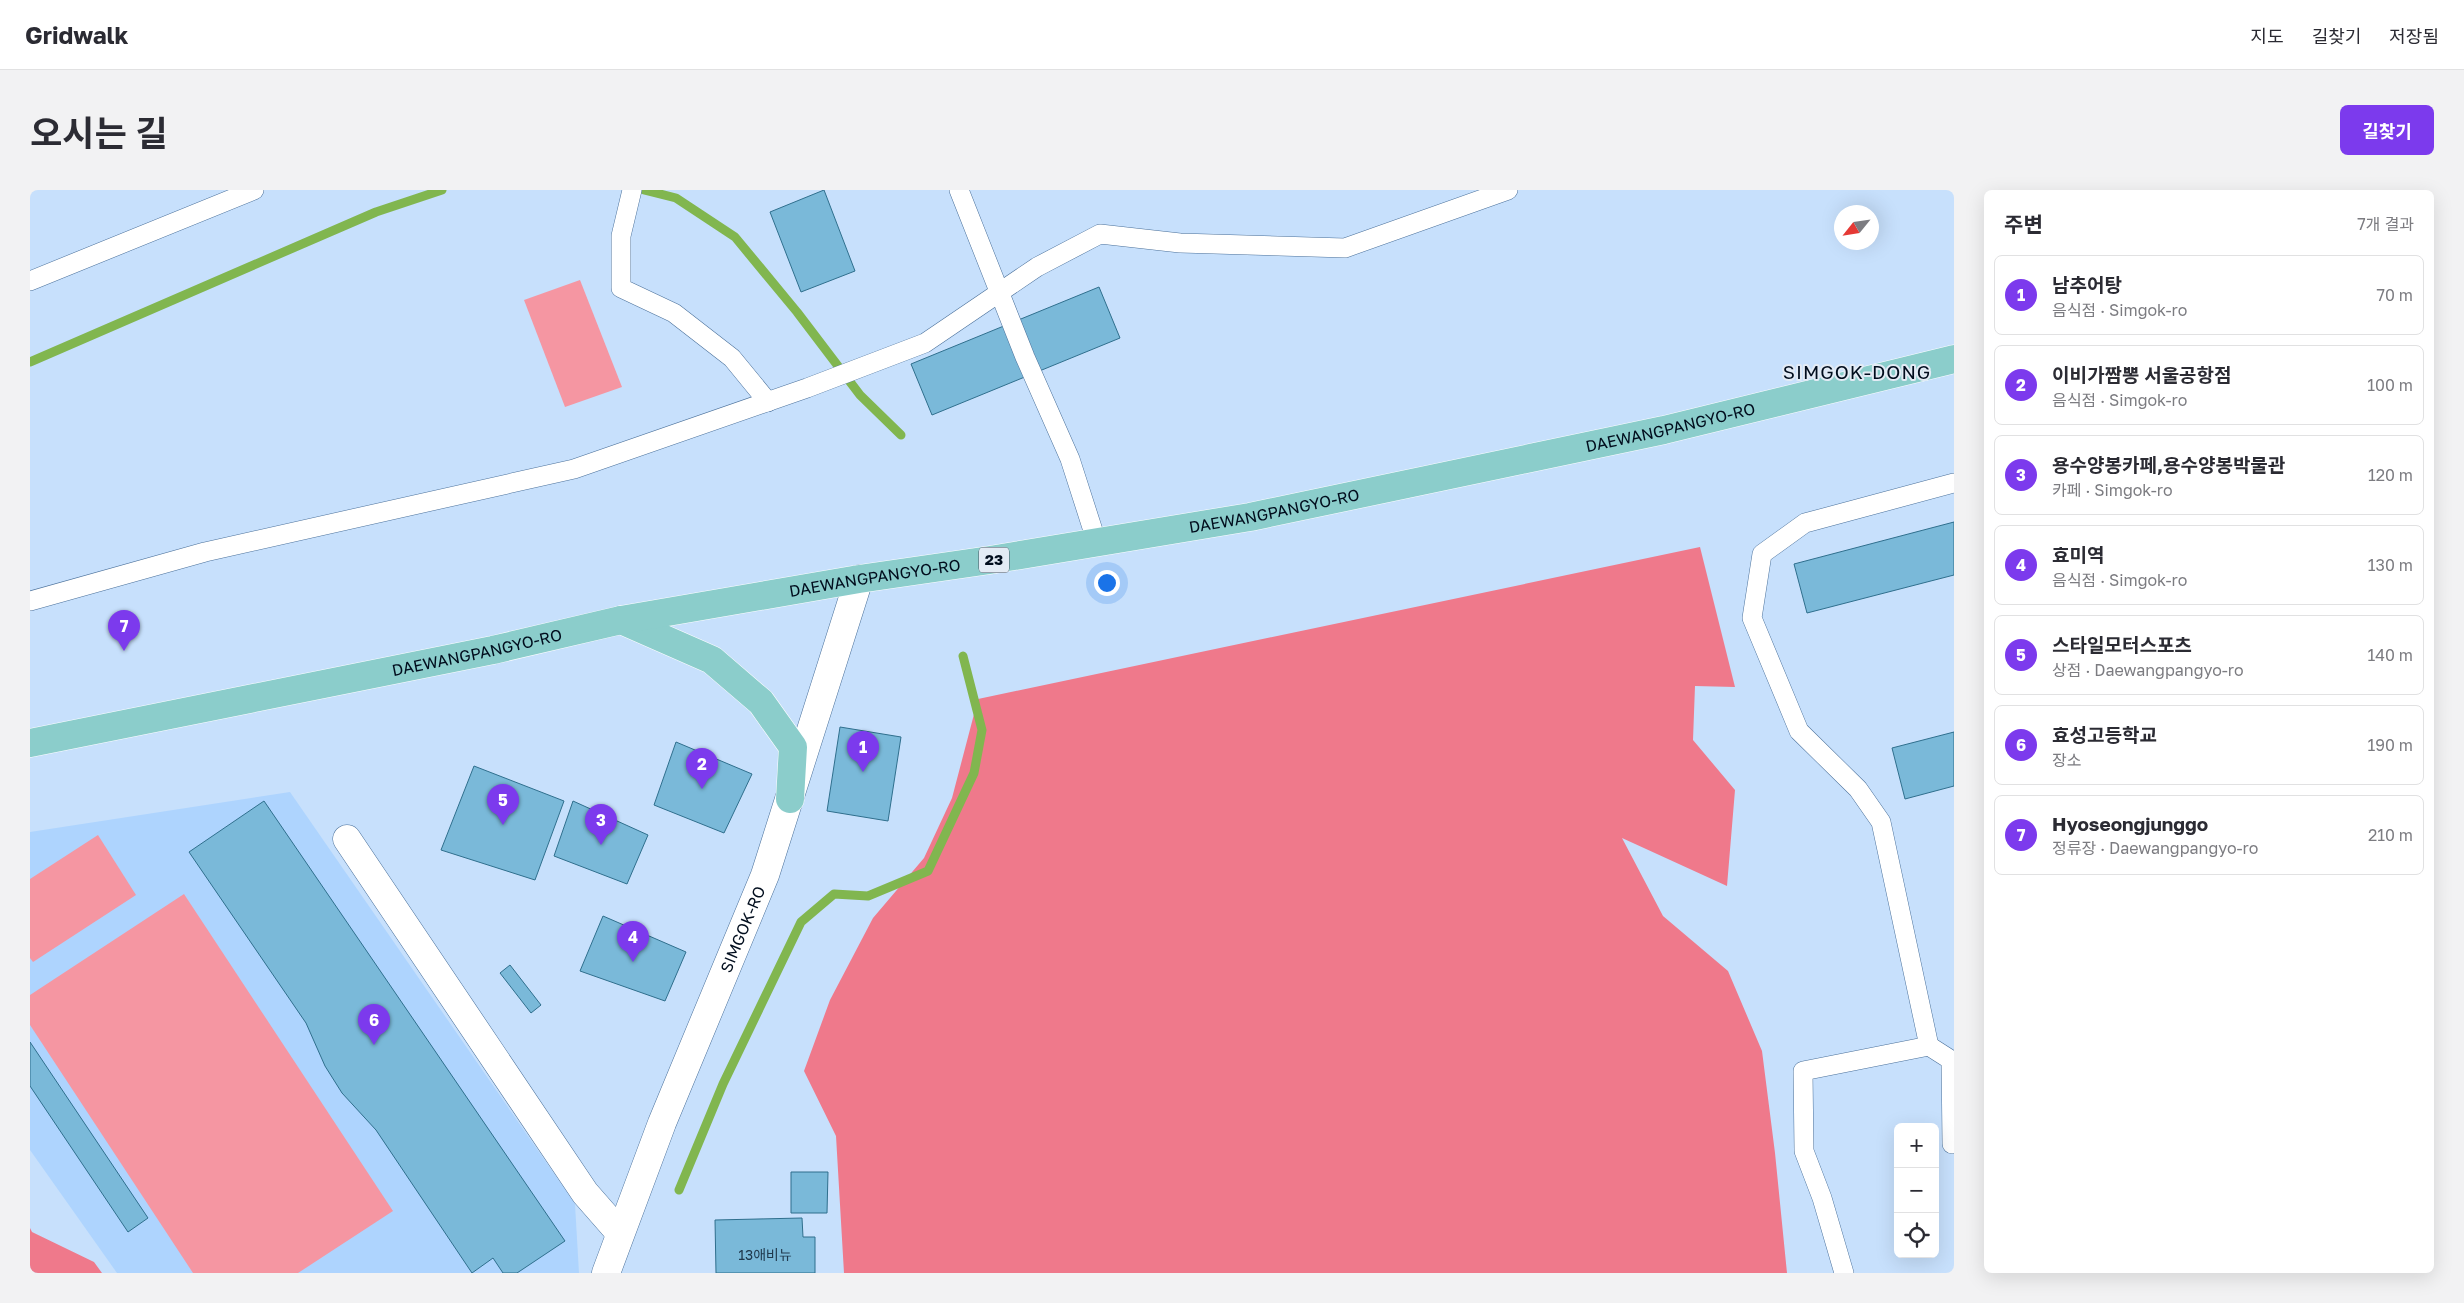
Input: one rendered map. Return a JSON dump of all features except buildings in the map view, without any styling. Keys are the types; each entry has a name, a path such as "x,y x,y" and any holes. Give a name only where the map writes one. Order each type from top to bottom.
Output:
{"main road":[{"name":"DAEWANGPANGYO-RO","path":"30,744 493,650 621,620 858,579 1097,543 1250,516 1664,430 1954,359"},
{"path":"621,620 712,660 762,702 793,747 790,799"}],"street":[{"name":"SIMGOK-RO","path":"606,1273 698,1033 765,875 858,579"},
{"path":"347,839 585,1193 620,1233"}],"lane":[{"path":"30,281 254,190"},
{"path":"632,190 621,236 620,288 674,313 732,358 768,402"},
{"path":"959,190 1000,294 1070,459 1097,543"},
{"path":"30,601 205,552 574,469 807,388 925,343 1000,294 1037,267 1100,234 1180,243 1345,248 1470,196 1508,190"},
{"path":"1929,1046 1881,822 1858,789 1799,731 1752,618 1762,554 1805,523 1954,483"},
{"path":"1844,1273 1822,1198 1804,1151 1803,1071 1929,1046 1951,1060 1952,1144"}],"shaded area":[{"path":"580,280 622,387 565,407 524,300"},
{"path":"1700,547 1735,687 1695,686 1693,740 1735,790 1727,886 1622,838 1663,916 1728,971 1762,1051 1775,1153 1787,1273 844,1273 836,1136 804,1071 830,1000 873,918 924,858 952,798 978,699"},
{"path":"290,792 575,1204 579,1273 117,1273 30,1150 30,832"},
{"path":"98,835 136,895 33,962 30,958 30,879"},
{"path":"184,894 393,1211 298,1273 193,1273 30,1025 30,995"},
{"path":"30,1228 32,1232 94,1262 102,1273 30,1273"}],"waterway":[{"path":"30,362 376,212 442,190"},
{"path":"644,190 676,198 735,237 797,312 860,395 901,435"},
{"path":"679,1190 723,1084 801,922 834,894 868,896 928,871 974,773 982,730 963,656"}],"place":[{"name":"Hyoseongjunggo","path":"124,651"},
{"name":"남추어탕","path":"863,772"},
{"name":"이비가짬뽕 서울공항점","path":"702,789"},
{"name":"스타일모터스포츠","path":"503,825"},
{"name":"용수양봉카페,용수양봉박물관","path":"601,845"},
{"name":"효미역","path":"633,962"},
{"name":"효성고등학교","path":"374,1045"}],"district":[{"name":"SIMGOK-DONG","path":"1857,372"}]}
